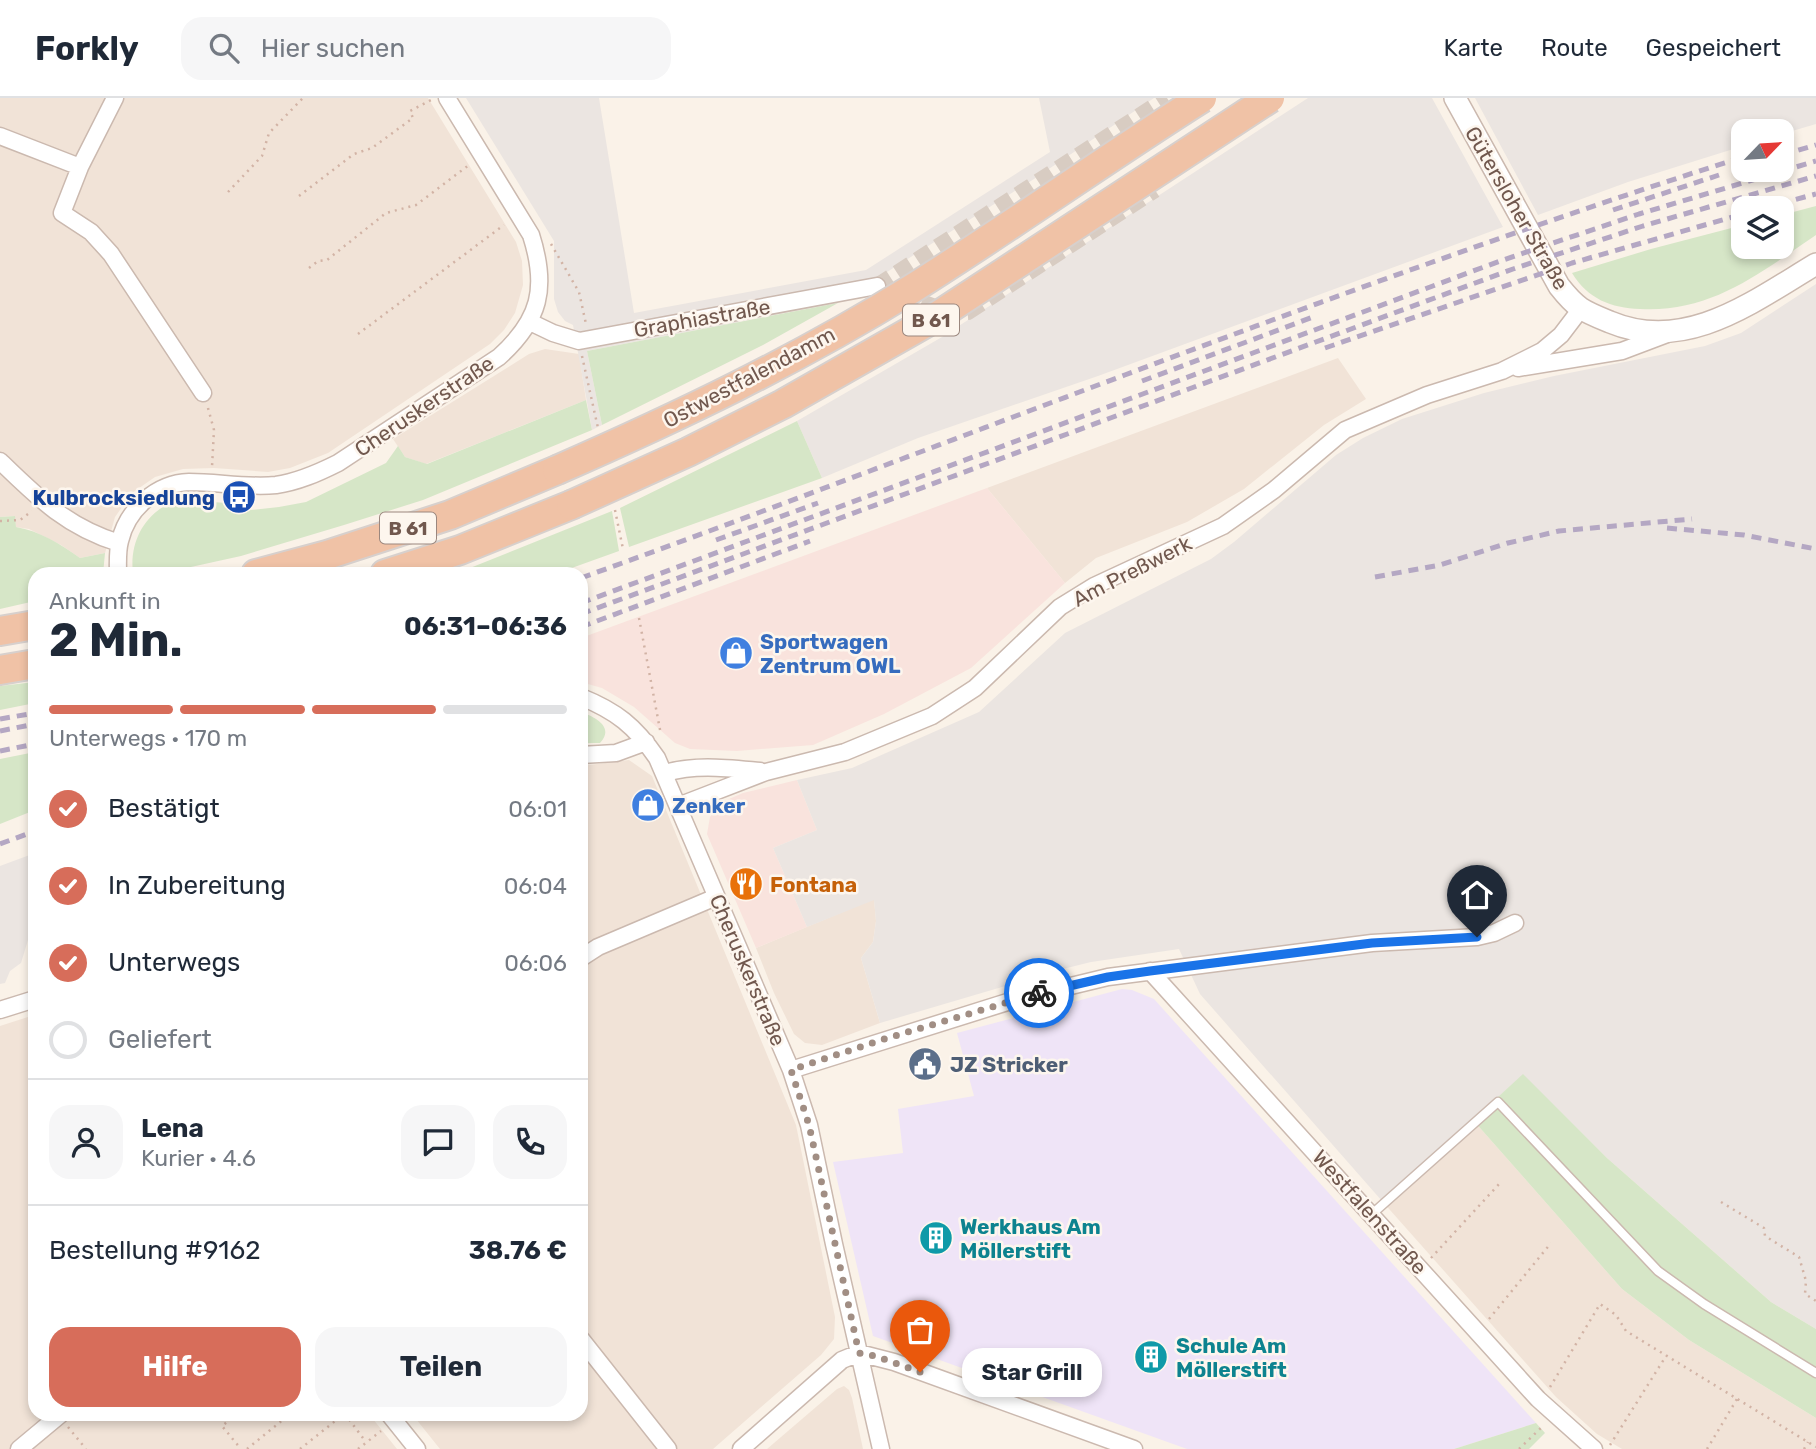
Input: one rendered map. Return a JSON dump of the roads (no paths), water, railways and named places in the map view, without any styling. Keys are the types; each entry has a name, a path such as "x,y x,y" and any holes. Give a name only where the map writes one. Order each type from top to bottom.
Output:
{"highway":[{"name":"Ostwestfalendamm","path":"282,567 450,515 668,421 751,379 909,290 1202,98"},
{"name":"Ostwestfalendamm","path":"407,567 460,550 571,505 677,458 783,404 936,317 1270,98"},
{"path":"0,631 28,626"},
{"path":"0,670 28,665"}],"street":[{"path":"115,98 80,167 62,213 91,232 111,254 203,393"},
{"name":"Cheruskerstraße","path":"118,567 119,542 126,524 141,502 160,490 185,482 275,485 314,475 338,463 499,357 519,339 530,322 538,288 538,258 531,235 447,98"},
{"name":"Gütersloher Straße","path":"1455,98 1559,286 1580,310 1619,326 1648,332 1672,332 1702,326 1726,317 1816,264"},
{"path":"0,136 80,167"},
{"name":"Graphiastraße","path":"530,322 579,341 877,286"},
{"name":"Am Preßwerk","path":"1502,371 1542,351 1561,335 1580,310"},
{"name":"Am Preßwerk","path":"678,806 765,772 845,752 932,716 975,688 1060,607 1094,586 1223,527 1274,490 1345,430 1427,395 1502,371 1622,351 1672,332"},
{"path":"0,461 64,519 88,532 119,542"},
{"name":"Cheruskerstraße","path":"588,700 606,707 628,722 657,758 791,1070 809,1125 881,1449"},
{"path":"588,755 616,753 646,742"},
{"name":"Am Preßwerk","path":"664,773 684,767 721,767 765,772"},
{"path":"588,953 716,897"},
{"path":"791,1070 1017,999 1108,977 1372,943 1477,937 1494,933 1515,923"},
{"name":"Westfalenstraße","path":"1150,971 1538,1399 1594,1449"},
{"path":"0,1010 28,1001"},
{"path":"588,1348 668,1449"},
{"path":"741,1449 842,1360 859,1353 894,1362 1134,1449"},
{"path":"19,1449 53,1421"},
{"path":"395,1421 417,1449"}],"lane":[{"path":"1372,1214 1498,1102 1658,1270 1704,1304 1816,1373"}],"tunnel":[{"path":"877,286 1167,98"},
{"path":"899,294 952,313 968,312 1155,190"}],"railway":[{"path":"1794,151 1816,145"},
{"path":"588,575 1305,308 1596,205 1731,161"},
{"path":"588,600 1500,261 1639,214 1816,161"},
{"path":"1613,210 1719,175"},
{"path":"588,611 1513,269 1643,226 1816,176"},
{"path":"1794,200 1816,194"},
{"path":"1325,348 1572,263 1731,217"},
{"path":"1142,381 1313,317"},
{"path":"716,540 818,503"},
{"path":"1375,577 1440,565 1508,543 1559,531 1692,519"},
{"path":"1667,528 1744,535 1816,549"},
{"path":"588,624 810,541"},
{"path":"0,719 28,714"},
{"path":"0,731 28,725"},
{"path":"0,751 28,745"},
{"path":"0,844 28,834"}],"place":[{"name":"Kulbrocksiedlung","path":"239,497"},
{"name":"Sportwagen Zentrum OWL","path":"736,653"},
{"name":"Zenker","path":"648,805"},
{"name":"Fontana","path":"746,884"},
{"name":"JZ Stricker","path":"925,1064"},
{"name":"Werkhaus Am Möllerstift","path":"936,1238"},
{"name":"Schule Am Möllerstift","path":"1151,1357"},
{"name":"Star Grill","path":"920,1372"}]}
